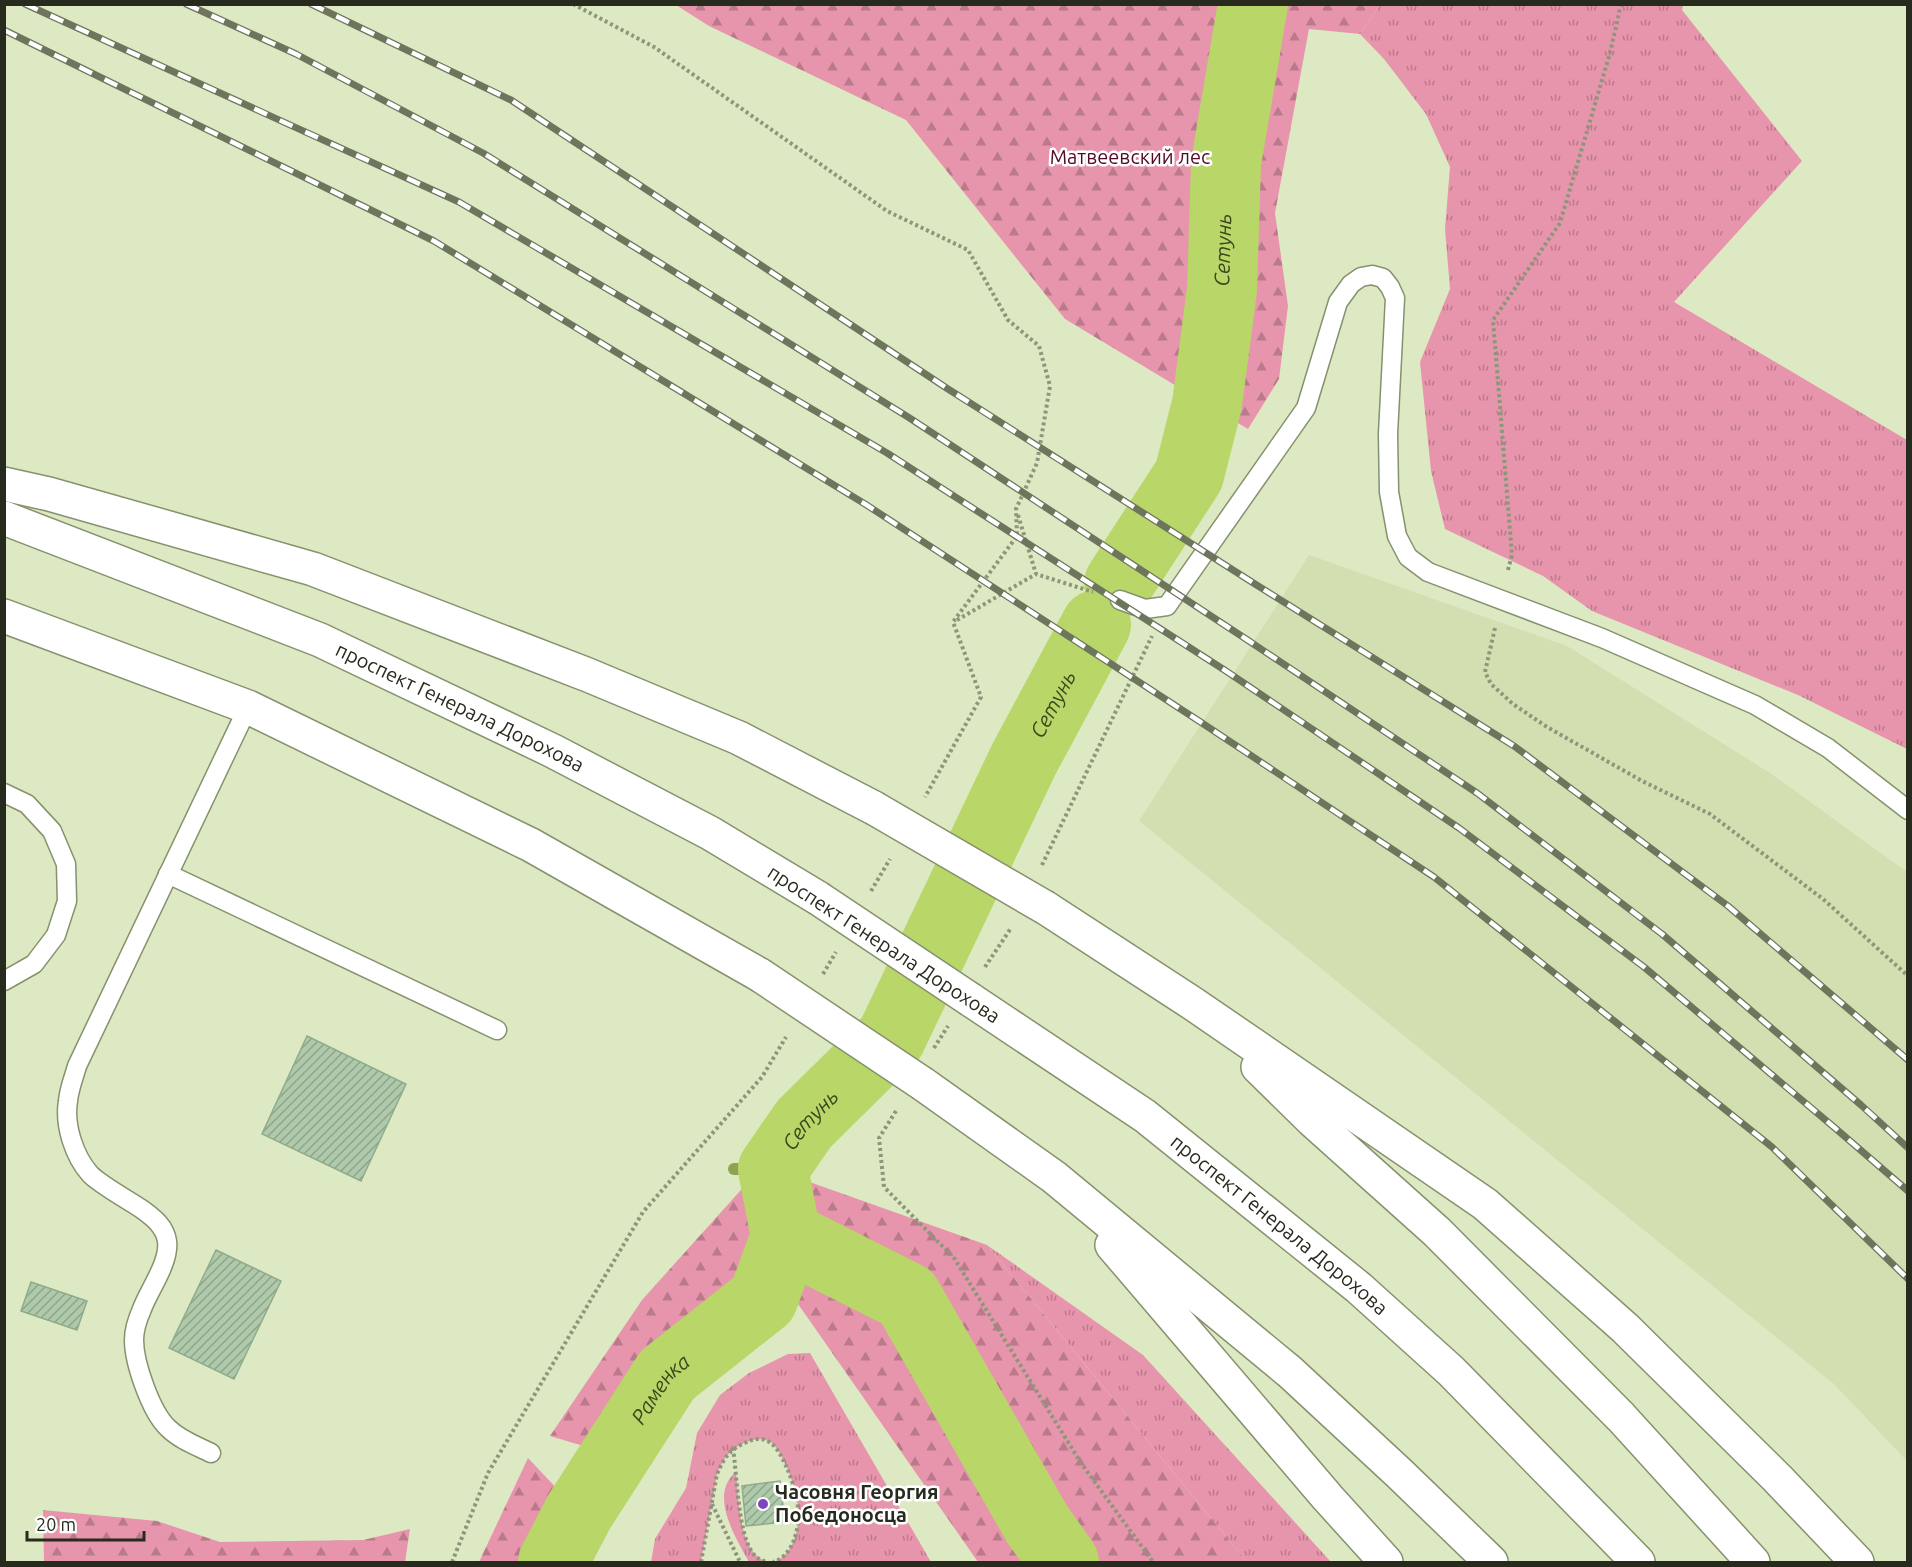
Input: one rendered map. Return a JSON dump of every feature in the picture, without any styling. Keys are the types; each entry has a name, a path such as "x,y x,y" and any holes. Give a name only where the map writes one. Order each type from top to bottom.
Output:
{"main road":[{"path":"4,484 49,494 313,569 588,675 739,738 874,808 1046,908 1192,1003 1485,1204 1625,1328 1777,1478 1857,1563"},
{"name":"проспект Генерала Дорохова","path":"4,518 320,640 553,751 710,833 818,898 1145,1116 1359,1288 1451,1371 1638,1563"},
{"path":"4,616 248,707 531,845 760,975 923,1084 1054,1177 1290,1372 1400,1474 1491,1563"},
{"path":"1192,1003 1312,1120 1437,1232 1621,1417 1753,1563"},
{"path":"1054,1177 1386,1563"}],"lane":[{"path":"1120,600 1145,609 1167,606 1306,408 1338,302 1352,284 1361,277 1372,275 1383,278 1395,298 1388,434 1389,492 1397,536 1408,557 1428,572 1602,638 1755,705 1828,748 1908,810"},
{"path":"212,1453 180,1438 167,1428 152,1402 136,1356 134,1339 136,1325 167,1255 167,1240 158,1221 90,1175 75,1151 69,1127 67,1102 77,1066 248,707"},
{"path":"4,793 27,804 52,831 66,864 67,901 56,935 39,957 33,964 4,981"},
{"path":"168,874 496,1030"}],"path":[{"path":"573,4 654,47 887,211 968,250 1008,320"},
{"path":"1621,4 1610,53 1560,223 1493,320 1512,555 1485,672 1491,684 1513,704 1547,727 1642,781 1710,814 1823,899 1908,976"},
{"path":"1016,509 1036,574"},
{"path":"953,622 1036,574 1120,600"},
{"path":"1039,871 1167,606"},
{"path":"984,969 1015,920"},
{"path":"884,1187 954,1258 1081,1463 1153,1563"},
{"path":"701,1563 717,1474 724,1460 733,1448 753,1439 765,1439 775,1445 792,1481 798,1507 796,1535 789,1550 774,1563"},
{"path":"733,1448 748,1545 757,1558 767,1563"},
{"path":"452,1563 488,1473"},
{"path":"711,1502 740,1563"}],"shaded area":[{"path":"1309,555 1567,646 1770,773 1907,872 1907,1461 1834,1384 1139,821"}],"green space":[{"name":"Матвеевский лес","path":"676,5 1380,5 1360,34 1309,29 1275,213 1288,306 1279,379 1248,429 1065,319 906,120 709,26"},
{"path":"1380,5 1683,5 1682,10 1802,161 1674,302 1907,440 1907,749 1798,695 1592,611 1543,576 1445,529 1431,471 1420,362 1450,289 1445,229 1450,167 1426,114 1384,59 1360,34"},
{"path":"773,1169 987,1245 1247,1562 978,1562 789,1291 637,1462 550,1436 642,1300 758,1171"},
{"path":"987,1245 1143,1355 1331,1562 1247,1562"},
{"path":"810,1353 931,1562 773,1562 786,1554 791,1547 797,1531 798,1508 792,1482 781,1456 773,1444 761,1439 736,1447 726,1458 717,1474 701,1562 651,1562 655,1539 686,1488 697,1433 720,1395 749,1373 788,1354"},
{"path":"528,1458 579,1512 553,1562 479,1562"},
{"path":"736,1472 739,1510 745,1536 757,1557 767,1562 749,1562 727,1517 724,1492 728,1481"},
{"path":"43,1510 157,1521 220,1542 363,1540 410,1529 405,1562 44,1562"}],"building":[{"path":"307,1036 406,1084 361,1181 262,1134"},
{"path":"216,1250 281,1281 234,1379 169,1348"},
{"path":"31,1282 87,1301 77,1330 21,1311"},
{"name":"Часовня Георгия Победоносца","path":"780,1481 785,1522 746,1526 742,1486"}],"waterway":[{"name":"Сетунь","path":"1119,583 1189,475 1207,404 1222,290 1226,163 1253,4"},
{"name":"Сетунь","path":"1064,1562 1037,1524 907,1297 786,1236 773,1169 804,1124 891,1038 1024,759 1096,625"},
{"path":"734,1169 773,1169"},
{"name":"Раменка","path":"553,1562 579,1512 667,1375 763,1299 786,1236"}],"railway":[{"path":"25,4 459,202 887,453 1226,671 1459,828 1644,967 1908,1191"},
{"path":"186,4 296,54 483,153 908,417 1246,639 1477,793 1662,934 1908,1148"},
{"path":"311,4 511,100 948,389 1514,746 1728,906 1908,1060"},
{"path":"4,30 434,241 865,504 1199,721 1434,877 1772,1147 1908,1279"}],"place":[{"name":"Часовня Георгия Победоносца","path":"763,1504"}]}
